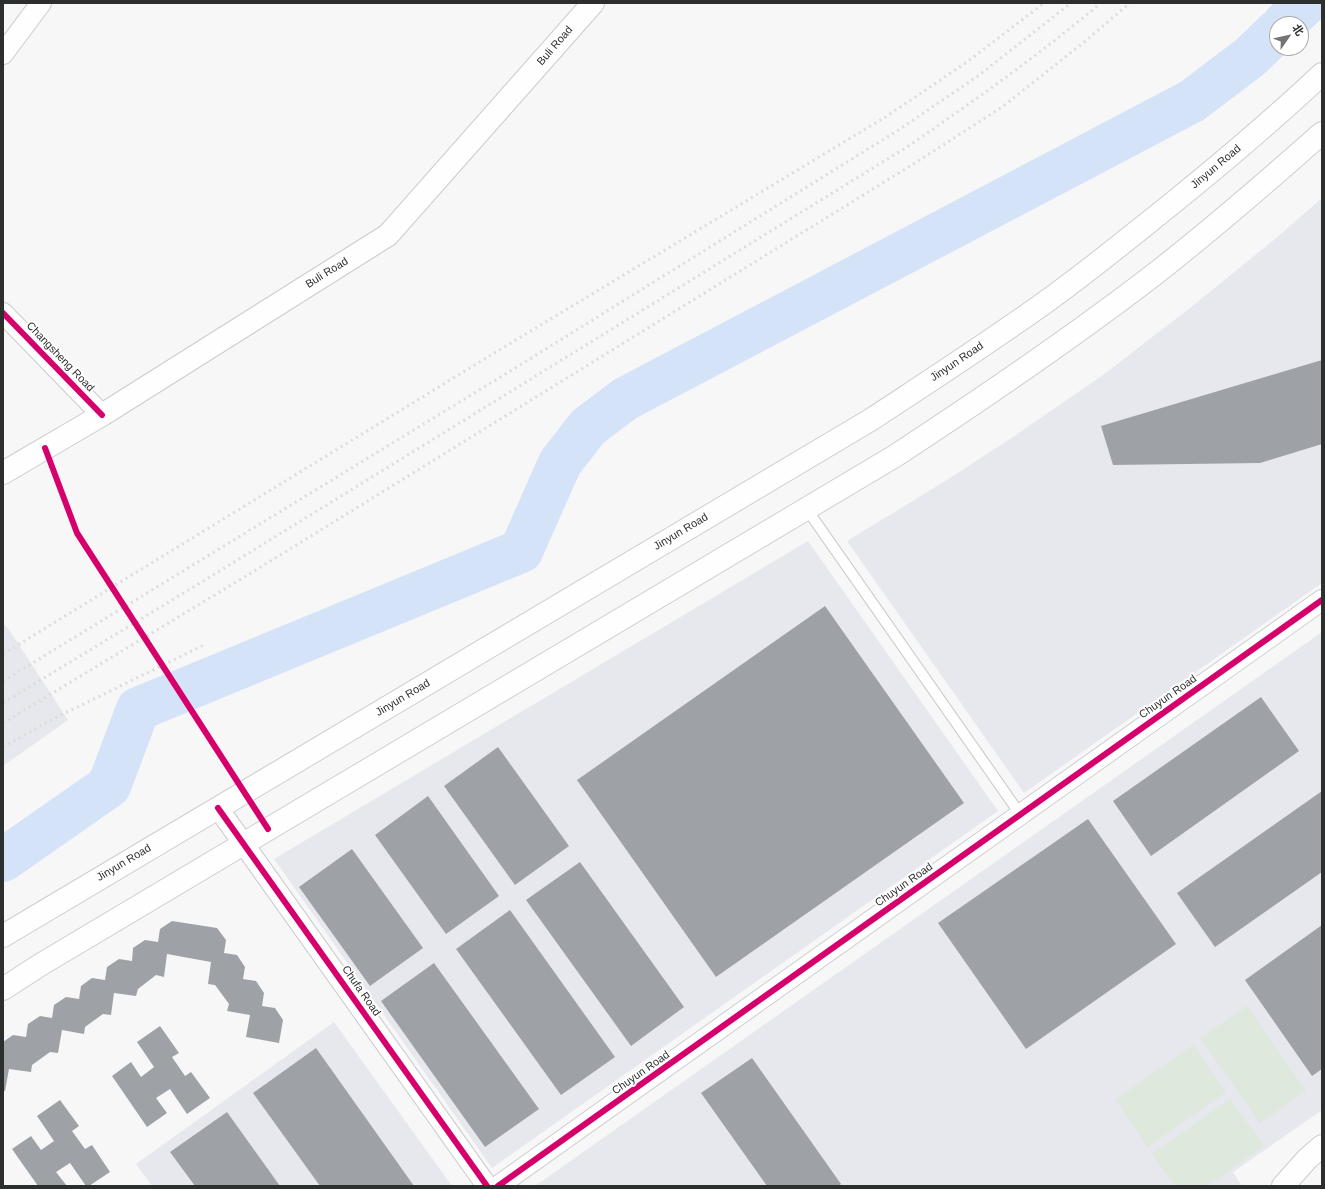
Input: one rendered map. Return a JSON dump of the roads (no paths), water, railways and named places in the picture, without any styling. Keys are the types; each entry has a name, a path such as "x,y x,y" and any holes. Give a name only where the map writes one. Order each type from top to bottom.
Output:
{"main road":[{"name":"Buli Road","path":"3,473 102,415 388,235 593,3"},
{"name":"Jinyun Road","path":"3,936 872,419 961,361 1048,300 1133,235 1216,168 1322,74"},
{"path":"3,989 40,965 921,439 985,397 1074,335 1172,260 1244,202 1322,133"},
{"path":"1283,1186 1308,1158 1322,1146"}],"street":[{"path":"3,54 41,3"},
{"name":"Changsheng Road","path":"3,313 102,415"},
{"name":"Chuyun Road","path":"498,1186 1322,600"},
{"name":"Chufa Road","path":"218,808 487,1186"}],"lane":[{"path":"806,508 1020,814"}],"waterway":[{"path":"1292,16 1306,3"},
{"path":"3,860 109,786 138,709 521,551 560,463 588,427 625,399 1192,101 1250,57 1269,39"}],"railway":[{"path":"3,654 491,355 887,116 967,62 1044,3"},
{"path":"3,681 512,370 897,131 978,76 1071,3"},
{"path":"3,703 907,147 1006,77 1101,3"},
{"path":"3,723 256,570 915,163 1002,107 1083,43 1130,3"},
{"path":"3,747 53,719 204,645"}]}
